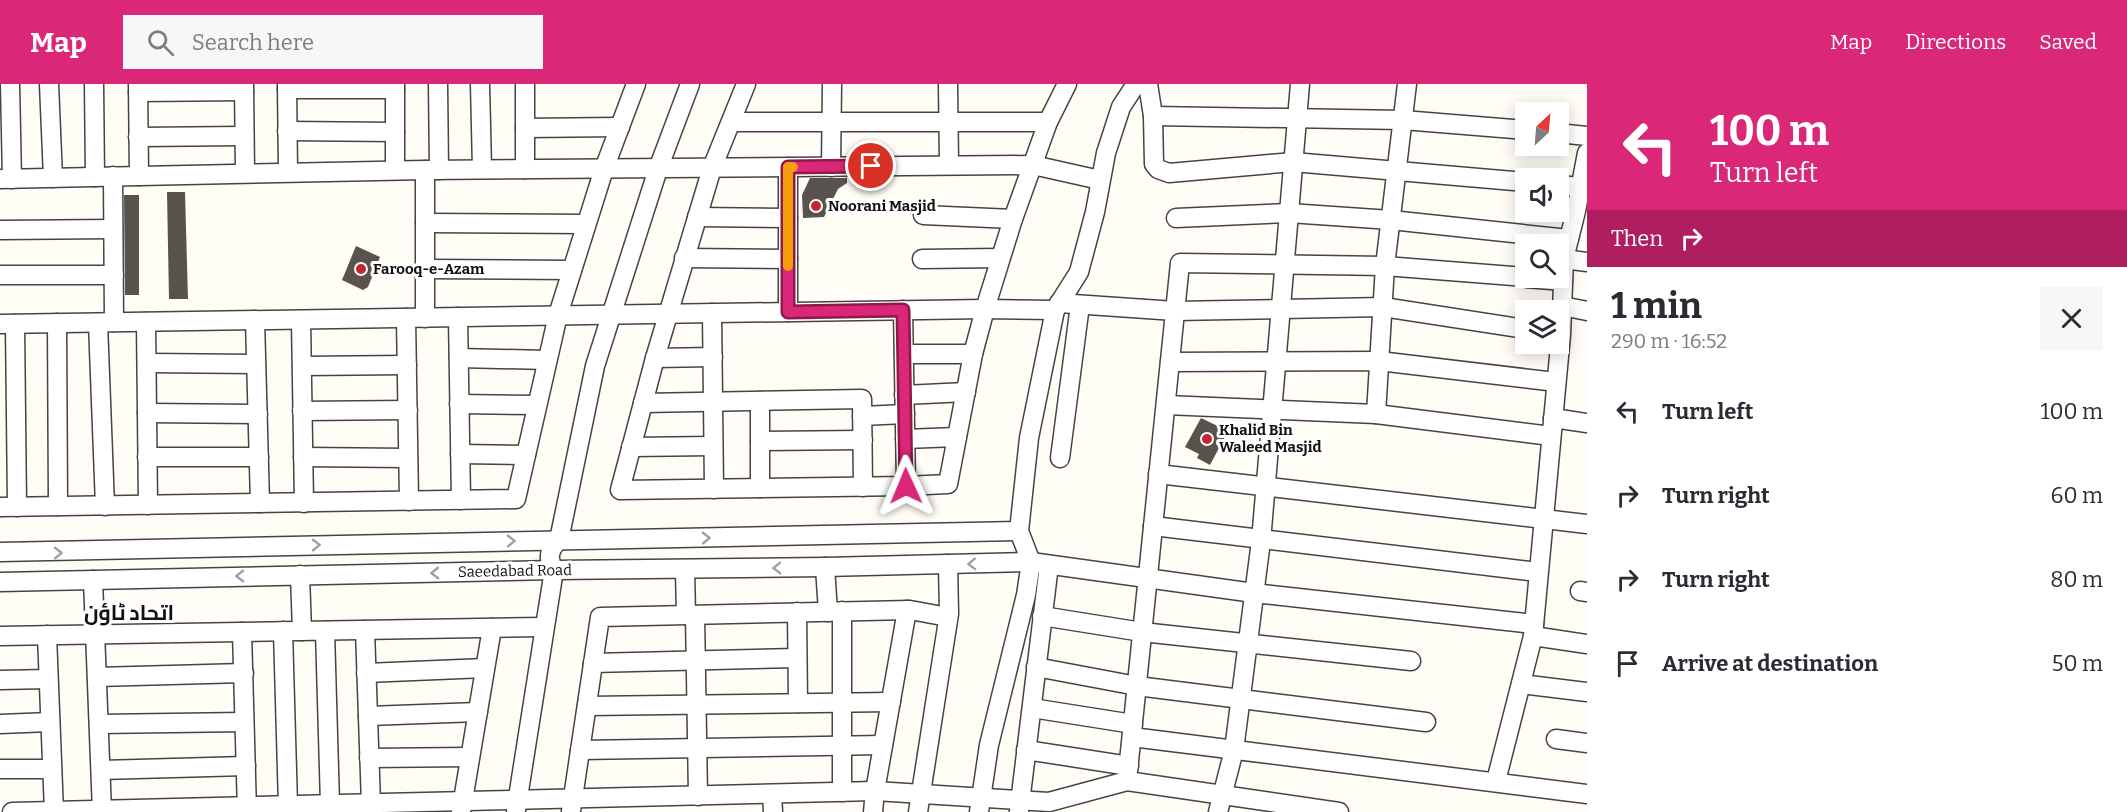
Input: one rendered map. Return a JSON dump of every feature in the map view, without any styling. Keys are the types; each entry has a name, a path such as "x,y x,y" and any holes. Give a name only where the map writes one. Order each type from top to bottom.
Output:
{"street":[{"path":"10,84 6,179 395,170 1033,165 1100,180"},
{"path":"49,84 53,178"},
{"path":"94,84 104,176 113,229 114,275 106,322 105,506"},
{"path":"425,318 425,223 432,170 438,84"},
{"path":"480,84 482,169"},
{"path":"525,84 525,169"},
{"path":"636,84 604,169 571,270 558,315 547,360 516,499 8,507 7,324 558,315 985,309 1080,305 1175,311 1383,307 1515,327"},
{"path":"517,806 543,627 554,570 549,562 550,555 552,547 559,540 595,366 658,169 690,84"},
{"path":"746,84 711,168 655,358 620,490 948,484 973,354 1000,258 1048,122 1067,84"},
{"path":"831,84 831,167"},
{"path":"948,84 949,165"},
{"path":"1020,806 1042,616 1040,563 1019,531 1029,438 1057,306 1079,272 1095,212 1100,180 1121,107 1136,84"},
{"path":"1148,84 1153,116 1154,164 1158,169 1169,173 1293,162 1515,181"},
{"path":"1220,804 1234,750 1261,539 1300,84"},
{"path":"1376,414 1385,266 1407,84"},
{"path":"288,172 287,87 395,86 395,170"},
{"path":"139,176 138,88 244,88 245,173"},
{"path":"1153,116 1403,120 1515,129"},
{"path":"730,122 1048,122"},
{"path":"525,128 620,127"},
{"path":"287,131 395,132"},
{"path":"1569,134 1587,135"},
{"path":"138,137 244,136"},
{"path":"1569,239 1587,153"},
{"path":"788,167 788,312"},
{"path":"1569,186 1581,187"},
{"path":"1176,218 1289,213 1391,220 1522,234"},
{"path":"924,215 1013,219"},
{"path":"697,217 788,218"},
{"path":"425,223 586,224"},
{"path":"0,230 113,229"},
{"path":"684,258 788,259"},
{"path":"922,259 1000,258"},
{"path":"1569,260 1587,262"},
{"path":"1128,773 1180,263 1385,266 1515,277"},
{"path":"425,269 571,270"},
{"path":"0,275 114,275"},
{"path":"1060,458 1080,305"},
{"path":"1569,307 1587,311"},
{"path":"903,310 906,486"},
{"path":"712,313 714,489"},
{"path":"458,317 461,500"},
{"path":"406,318 409,501"},
{"path":"255,320 260,503"},
{"path":"301,320 304,502"},
{"path":"146,322 148,505"},
{"path":"57,323 58,507"},
{"path":"904,354 973,354"},
{"path":"1496,781 1533,630 1558,354"},
{"path":"655,358 713,357"},
{"path":"459,358 547,360"},
{"path":"1170,362 1379,361 1556,382"},
{"path":"147,363 256,364"},
{"path":"302,366 407,365"},
{"path":"904,395 966,392"},
{"path":"643,403 862,399 863,487"},
{"path":"760,401 760,488"},
{"path":"459,404 537,405"},
{"path":"1166,405 1376,414 1552,427 1587,423"},
{"path":"302,411 408,410"},
{"path":"147,413 258,414"},
{"path":"862,416 905,414"},
{"path":"905,440 957,437"},
{"path":"760,441 863,440"},
{"path":"631,447 713,446"},
{"path":"460,454 526,455"},
{"path":"147,457 259,457"},
{"path":"303,458 408,458"},
{"path":"1158,474 1587,522"},
{"path":"1153,526 1538,572"},
{"name":"Saeedabad Road","path":"0,552 1019,531"},
{"path":"979,805 989,745 1026,595 1040,563"},
{"name":"Saeedabad Road","path":"0,582 554,570 685,570 1040,563 1533,630 1587,644"},
{"path":"919,803 948,617 948,564"},
{"path":"825,567 835,612 842,703 842,792"},
{"path":"685,570 696,661 698,796"},
{"path":"300,575 302,631"},
{"path":"93,580 102,811"},
{"path":"571,806 600,617 908,610 948,617"},
{"path":"873,812 908,610"},
{"path":"797,612 798,703"},
{"path":"1042,616 1142,632 1412,661"},
{"path":"0,636 543,627"},
{"path":"462,807 492,628"},
{"path":"365,630 370,804"},
{"path":"283,631 288,806"},
{"path":"325,631 330,804"},
{"path":"242,632 247,809"},
{"path":"46,635 54,812"},
{"path":"593,663 797,658"},
{"path":"1036,667 1137,686 1426,722"},
{"path":"366,673 485,669"},
{"path":"97,677 244,673"},
{"path":"0,680 48,679"},
{"path":"1521,684 1587,692"},
{"path":"587,706 891,702"},
{"path":"1032,708 1234,750 1587,794"},
{"path":"368,716 478,712"},
{"path":"0,724 50,722"},
{"path":"99,724 244,722"},
{"path":"1556,739 1587,743"},
{"path":"580,750 883,745"},
{"path":"1026,750 1128,773 1220,804 1328,811"},
{"path":"369,758 470,757"},
{"path":"101,770 246,766"},
{"path":"0,770 52,769"},
{"path":"12,812 247,809 330,804 462,807 571,806 649,804 698,796 740,803 773,803 842,792 875,792 919,803 1020,806 1049,802 1128,773"}],"building":[{"name":"Noorani Masjid","path":"810,178 847,178 847,183 838,189 824,217 803,218 802,195"},
{"path":"167,192 185,192 188,299 169,299"},
{"path":"124,195 139,195 139,295 125,295"},
{"name":"Farooq-e-Azam","path":"356,246 380,257 368,287 363,290 342,280"},
{"name":"Khalid Bin Waleed Masjid","path":"1201,418 1228,431 1210,465 1197,458 1199,454 1185,447"}],"slow traffic":[{"path":"788,266 788,167 793,167"}],"place":[{"name":"Noorani Masjid","path":"816,206"},
{"name":"Farooq-e-Azam","path":"361,269"},
{"name":"Khalid Bin Waleed Masjid","path":"1207,439"}],"district":[{"name":"اتحاد ٹاؤن","path":"129,613"}],"route":[{"path":"871,166 788,167 788,312 903,310 906,486"}]}
